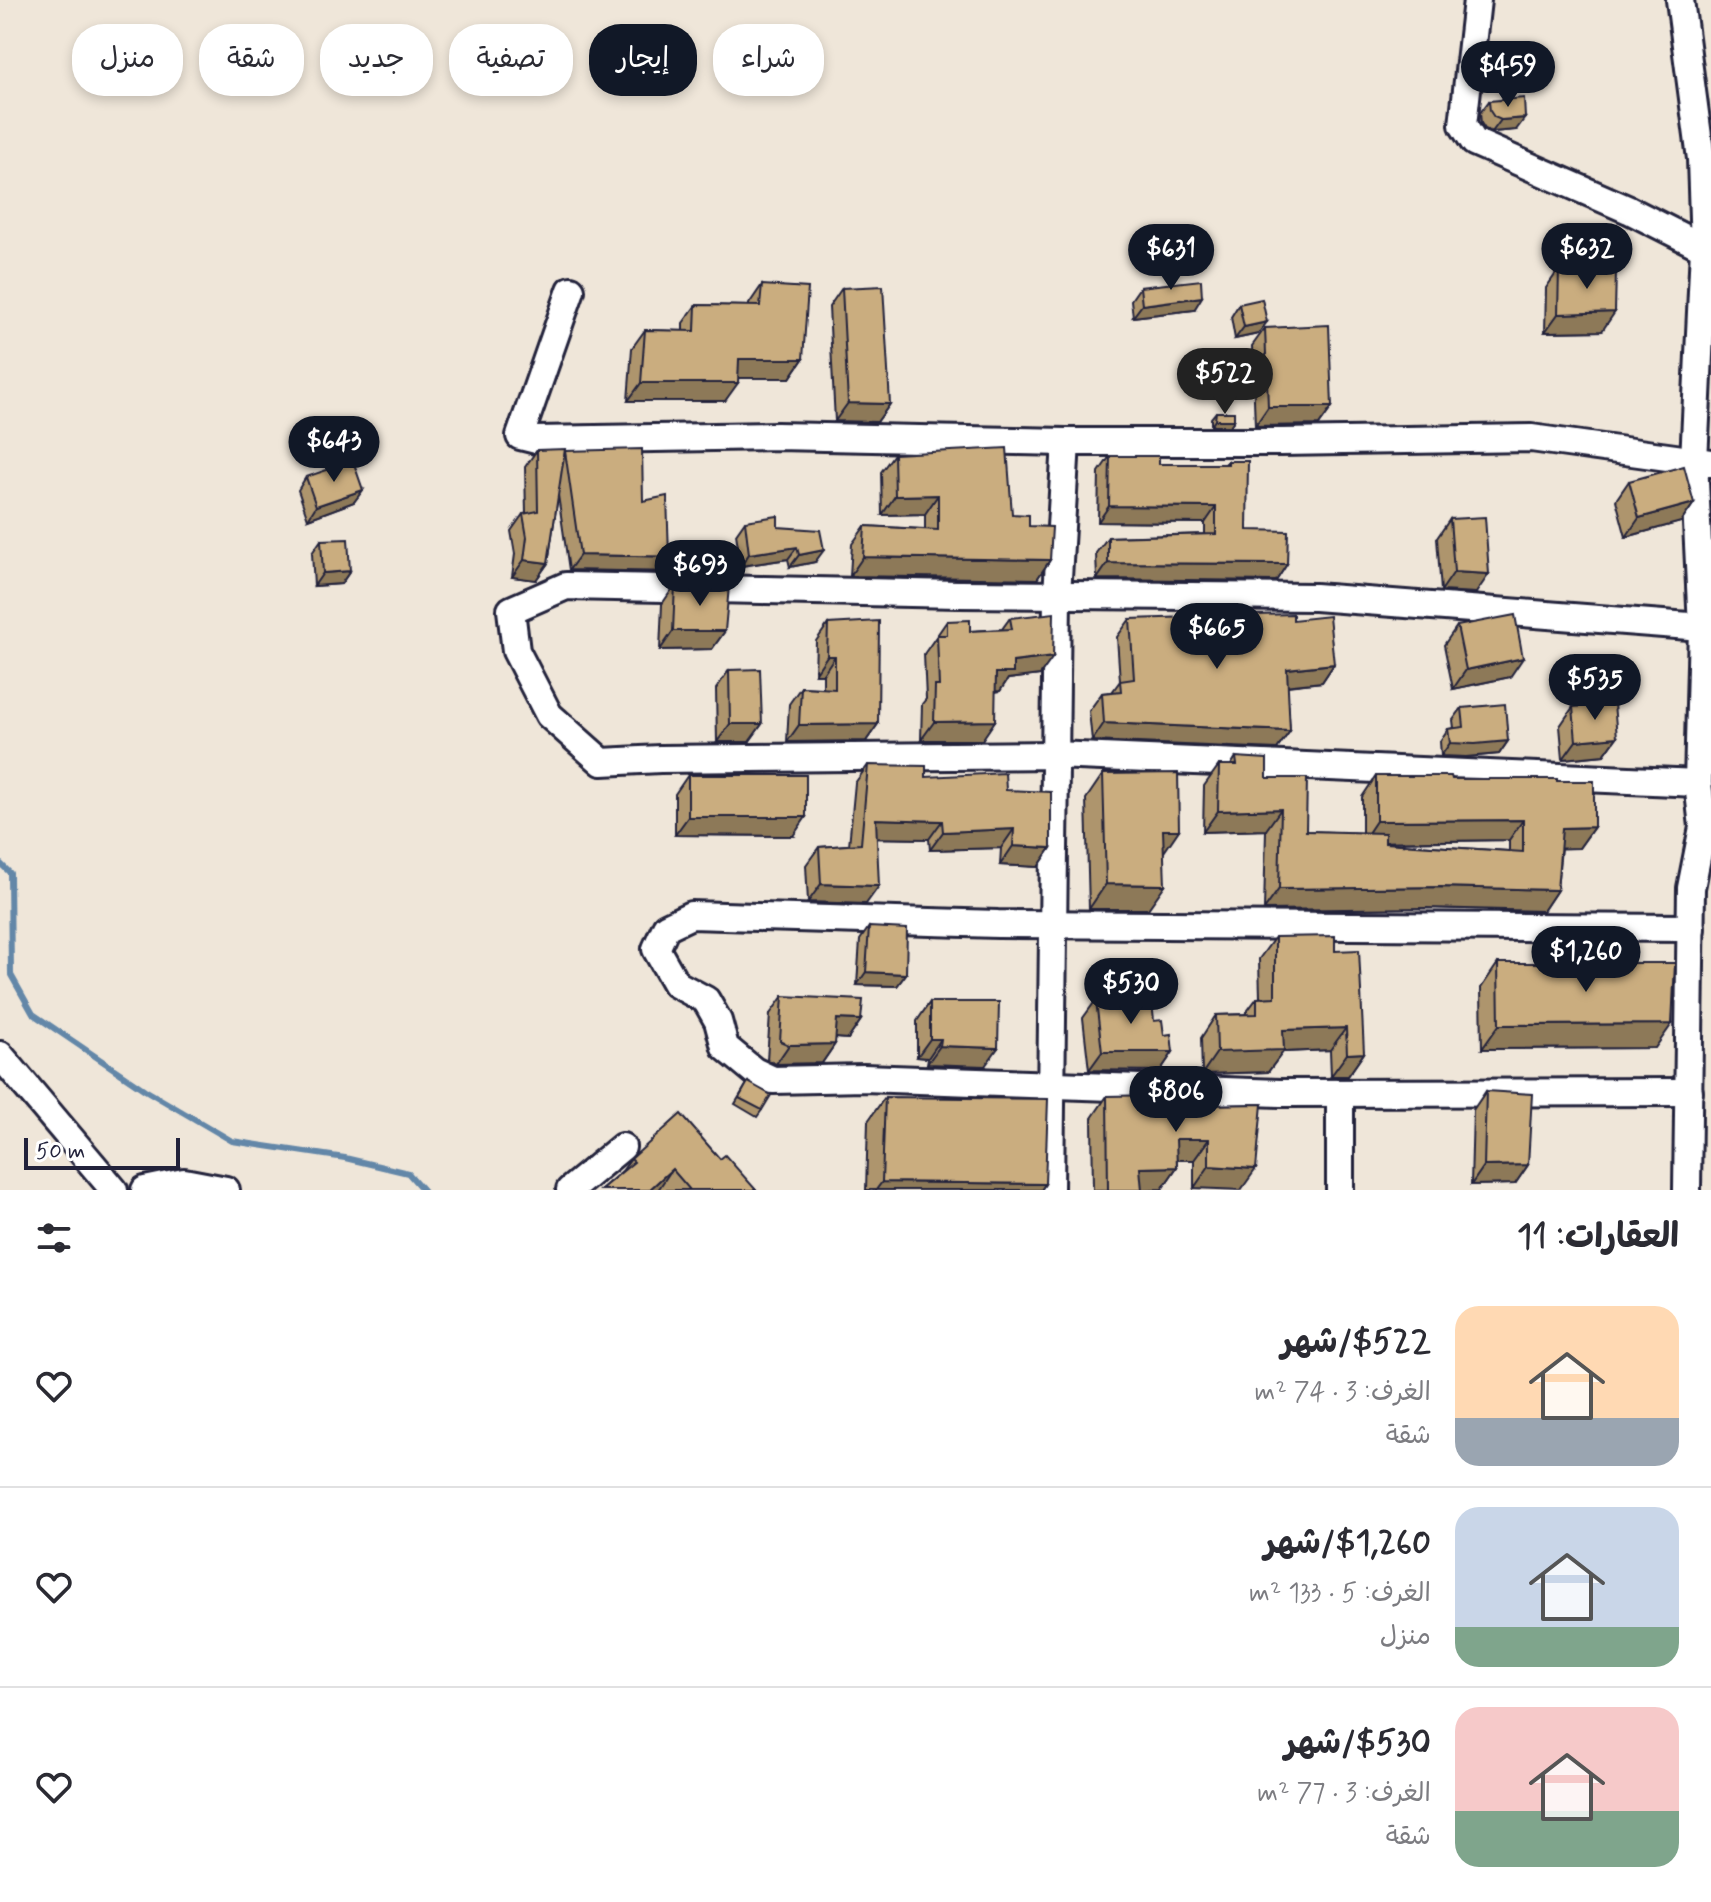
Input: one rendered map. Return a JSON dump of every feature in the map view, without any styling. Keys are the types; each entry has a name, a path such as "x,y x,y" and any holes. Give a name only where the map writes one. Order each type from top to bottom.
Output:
{"street":[{"path":"1477,0 1463,125 1474,142 1629,210 1704,248"},
{"path":"1680,0 1701,159 1706,285 1698,783 1707,830 1691,888 1687,1190"},
{"path":"571,290 520,436 536,440 777,436 1066,442 1531,438 1702,462"},
{"path":"1050,1190 1057,595 1066,442"},
{"path":"1698,783 1055,755 602,762 549,715 516,651 511,610 566,586 1315,597 1702,627"},
{"path":"1689,1092 1280,1093 864,1078 773,1080 754,1071 725,1047 718,1021 706,1000 676,984 656,949 666,927 691,915 998,924 1691,928"},
{"path":"0,1055 114,1190"},
{"path":"1340,1093 1340,1190"},
{"path":"577,1188 622,1147"},
{"path":"145,1190 184,1182 226,1190"}],"building":[{"path":"1524,98 1525,118 1501,120 1490,111 1489,101"},
{"path":"1559,269 1616,269 1615,312 1558,314"},
{"path":"1201,280 1202,297 1142,305 1140,287"},
{"path":"762,285 808,288 803,359 739,359 738,383 641,383 645,330 695,331 696,305 760,306"},
{"path":"883,286 890,404 848,403 842,288"},
{"path":"1262,299 1267,322 1244,327 1239,304"},
{"path":"1329,325 1332,407 1268,407 1265,328"},
{"path":"1216,412 1234,412 1234,420 1215,420"},
{"path":"1007,448 1012,514 1029,515 1029,526 1052,527 1050,560 863,557 865,526 938,530 938,495 895,496 894,454"},
{"path":"565,449 548,563 524,560 527,537 523,514 538,511 537,450"},
{"path":"642,449 643,501 667,496 669,555 688,551 689,557 580,555 565,451"},
{"path":"1110,456 1159,456 1159,464 1248,461 1247,530 1288,531 1287,564 1108,563 1108,537 1216,534 1216,507 1109,506"},
{"path":"353,461 363,490 316,506 306,477"},
{"path":"1684,466 1694,503 1639,518 1629,481"},
{"path":"778,516 778,527 820,530 824,550 799,555 797,547 749,554 745,521"},
{"path":"1485,517 1489,574 1454,572 1450,519"},
{"path":"348,539 350,571 323,573 321,540"},
{"path":"675,585 729,586 725,631 673,631"},
{"path":"1054,613 1053,657 1013,662 1013,673 996,673 995,721 934,722 935,686 939,686 937,635 947,635 947,621 970,620 970,631 1012,629 1010,618"},
{"path":"1293,614 1293,620 1329,616 1334,664 1287,669 1290,731 1104,723 1102,693 1121,691 1120,681 1134,679 1130,619"},
{"path":"1515,615 1523,658 1466,670 1457,626"},
{"path":"879,621 878,724 799,725 801,687 835,689 835,656 827,656 828,624"},
{"path":"760,669 762,724 730,724 729,670"},
{"path":"1505,704 1508,741 1450,743 1448,729 1464,727 1462,708"},
{"path":"1614,704 1617,737 1576,741 1573,707"},
{"path":"1236,757 1267,759 1267,778 1307,778 1306,831 1385,833 1385,843 1523,852 1523,820 1376,821 1376,776 1594,781 1594,827 1562,828 1557,890 1441,887 1279,889 1281,809 1218,811 1219,765 1237,765"},
{"path":"868,765 926,766 926,777 1005,773 1006,790 1051,792 1051,848 1013,846 1014,829 943,832 942,821 876,819 879,886 821,884 819,847 861,844"},
{"path":"1178,773 1179,830 1163,830 1165,885 1106,884 1103,774"},
{"path":"688,775 806,775 806,817 688,817"},
{"path":"869,927 907,929 906,974 866,972"},
{"path":"1335,936 1335,951 1359,950 1364,1053 1347,1054 1346,1028 1283,1030 1284,1050 1217,1052 1216,1015 1257,1014 1257,998 1275,997 1275,937"},
{"path":"1498,963 1675,963 1672,1024 1499,1025"},
{"path":"1151,993 1154,1021 1162,1020 1164,1035 1171,1034 1173,1052 1102,1052 1096,1000"},
{"path":"783,996 863,1000 861,1020 837,1019 835,1044 789,1045 780,1041"},
{"path":"930,1002 999,1002 998,1048 940,1046 941,1039 930,1039"},
{"path":"748,1082 771,1095 762,1110 739,1098"},
{"path":"1486,1091 1532,1094 1528,1165 1484,1166"},
{"path":"1208,1094 1208,1105 1262,1104 1256,1169 1209,1166 1209,1139 1176,1139 1177,1167 1140,1168 1142,1190 1108,1190 1107,1096"},
{"path":"885,1097 1048,1099 1045,1184 882,1182"},
{"path":"681,1114 720,1159 725,1155 756,1190 690,1190 672,1169 649,1190 600,1190 634,1162 631,1159"}],"waterway":[{"path":"0,863 10,873 11,975 33,1014 145,1090 232,1141 345,1158 408,1173 423,1190"}]}
